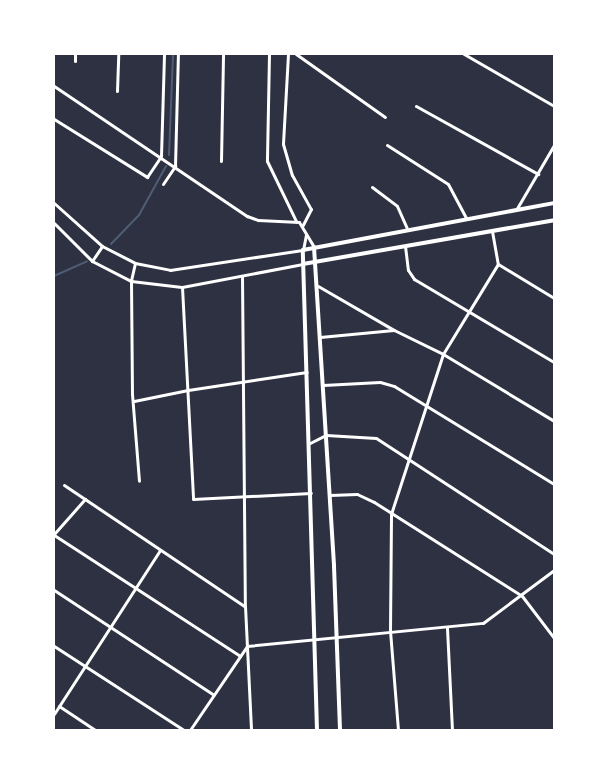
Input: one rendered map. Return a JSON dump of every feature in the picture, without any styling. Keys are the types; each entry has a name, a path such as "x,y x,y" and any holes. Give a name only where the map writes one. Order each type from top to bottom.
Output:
{"street":[{"path":"75,54 75,61"},
{"path":"117,91 118,54"},
{"path":"54,119 144,178 152,172 161,156 164,54"},
{"path":"163,184 175,166 178,54"},
{"path":"220,161 223,54"},
{"path":"269,54 267,161 296,221"},
{"path":"288,54 284,144 289,168 311,209 303,225"},
{"path":"296,54 385,116"},
{"path":"464,54 554,106"},
{"path":"54,86 161,156 247,216 270,222 296,221 303,225 314,247 317,262 330,495 340,730"},
{"path":"416,106 538,174"},
{"path":"387,145 448,184 466,218"},
{"path":"516,210 554,145"},
{"path":"372,187 397,206 407,228"},
{"path":"54,203 102,246 136,263 170,270 303,250 407,228 554,203"},
{"path":"54,223 92,261 131,281 182,287 554,220"},
{"path":"398,730 390,630 391,514 411,460 443,354 498,264 492,231"},
{"path":"306,233 303,264 312,493 317,730"},
{"path":"92,261 102,246"},
{"path":"405,246 408,270 414,279 470,310 554,362"},
{"path":"136,263 131,281 134,401 139,481"},
{"path":"498,264 554,298"},
{"path":"242,276 245,606 251,730"},
{"path":"318,286 394,330 443,354 554,421"},
{"path":"182,287 188,390 190,492 193,499 243,498 312,493"},
{"path":"320,337 394,330"},
{"path":"134,401 188,390 307,372"},
{"path":"323,385 380,382 426,406 554,484"},
{"path":"310,443 326,435 376,438 554,554"},
{"path":"64,485 245,606"},
{"path":"330,495 357,494 522,596 554,638"},
{"path":"85,499 54,534 240,656"},
{"path":"54,714 160,550"},
{"path":"247,646 315,642 390,630 447,628 483,623 522,596 554,570"},
{"path":"54,590 214,695"},
{"path":"447,628 452,730"},
{"path":"54,646 184,730"},
{"path":"190,730 247,646"},
{"path":"59,706 95,730"}],"waterway":[{"path":"169,155 173,54"},
{"path":"111,244 139,215 166,166"},
{"path":"54,276 87,261"}]}
